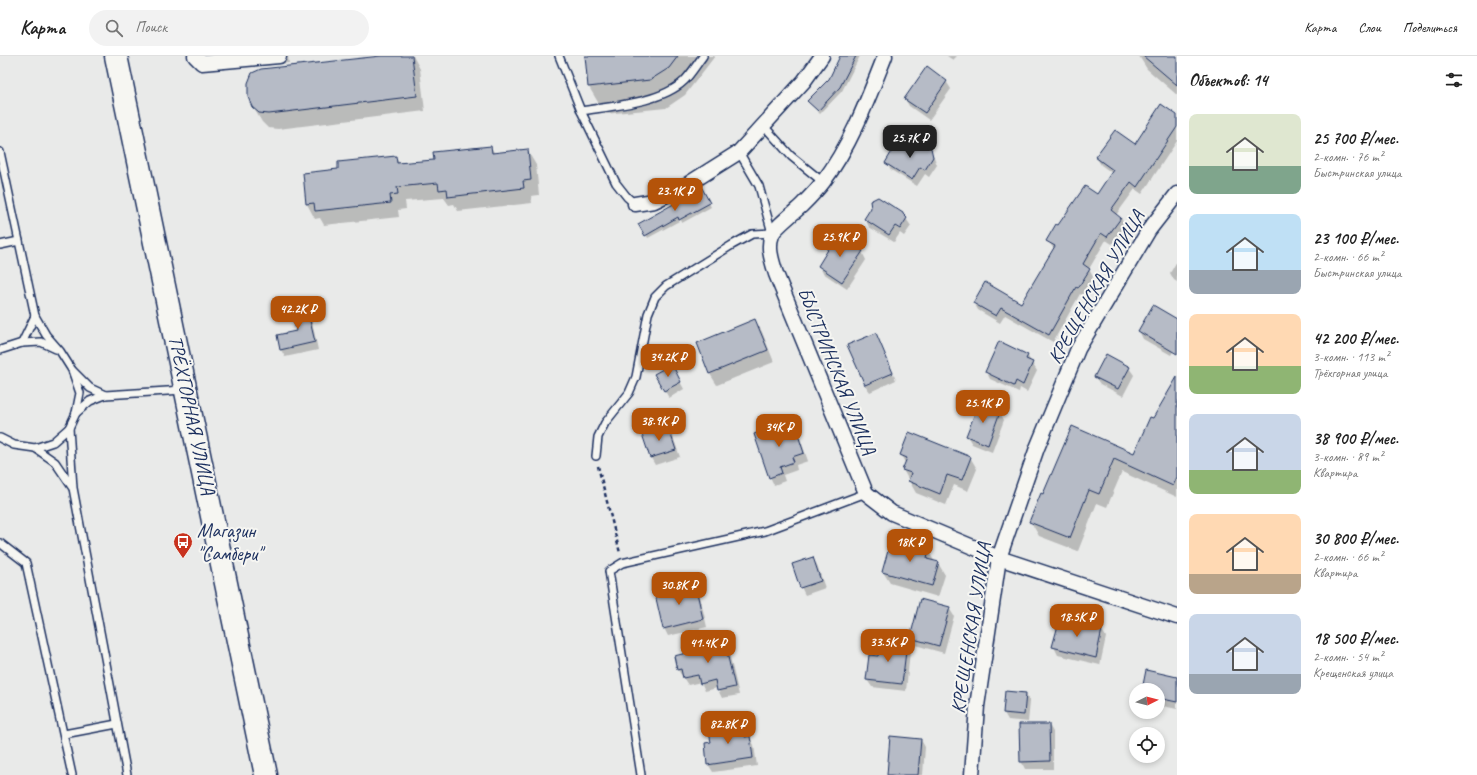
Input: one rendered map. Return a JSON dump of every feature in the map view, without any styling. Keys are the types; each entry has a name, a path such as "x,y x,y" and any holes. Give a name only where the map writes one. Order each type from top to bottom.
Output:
{"highway":[{"name":"ТРЁХГОРНАЯ УЛИЦА","path":"116,56 187,389 266,775"}],"street":[{"path":"194,56 202,63 279,56"},
{"path":"635,204 654,201 685,186 739,152 804,81 822,56"},
{"path":"772,233 803,204 823,182 852,132 886,56"},
{"name":"КРЕЩЕНСКАЯ УЛИЦА","path":"972,775 977,706 999,558 1037,448 1078,349 1149,230 1177,194"},
{"name":"БЫСТРИНСКАЯ УЛИЦА","path":"772,233 770,249 776,274 866,493"},
{"path":"866,493 892,513 999,558 1177,617"}],"lane":[{"path":"560,56 581,111 616,183 627,197 635,204"},
{"path":"581,111 654,98 669,91 684,81 703,56"},
{"path":"764,126 791,156 823,182"},
{"path":"0,152 35,316 46,335 60,351 72,370 90,388 105,395"},
{"path":"596,456 598,437 606,422 629,393 636,377 648,314 654,297 666,286 752,234 772,233 760,186 739,152"},
{"path":"0,246 19,241"},
{"path":"22,343 35,316"},
{"path":"0,350 22,343 41,342 60,351"},
{"path":"36,448 53,442 69,428 76,413 80,393 72,370"},
{"path":"76,413 90,401 105,395 187,389"},
{"path":"69,428 73,488 127,775"},
{"path":"0,438 14,444 36,448 55,462 73,488"},
{"path":"641,775 609,571 622,563 765,531 866,493"},
{"path":"0,543 26,563 72,775"},
{"path":"64,734 117,724"}],"path":[{"path":"596,456 622,563"}],"building":[{"path":"381,56 412,56 417,96 269,114 259,113 252,107 248,97 248,83 252,73 261,69"},
{"path":"585,56 678,56 669,68 650,80 588,87"},
{"path":"840,56 856,56 840,87 818,111 807,101 829,79"},
{"path":"1143,56 1177,56 1177,85"},
{"path":"927,66 947,81 925,113 904,99"},
{"path":"1161,104 1177,115 1177,127 1137,187 1131,182 1111,210 1121,218 1107,237 1101,233 1083,264 1090,269 1078,288 1076,287 1049,335 1001,308 996,316 973,303 985,282 1021,303 1055,246 1046,241 1056,224 1058,225 1085,186 1097,194 1113,170 1095,157 1115,130 1135,144"},
{"path":"907,139 919,146 925,145 931,148 933,157 925,170 920,167 912,180 885,163 894,148 899,151"},
{"path":"491,146 492,153 528,149 531,180 523,181 524,188 448,197 447,189 439,190 438,183 397,187 398,194 390,195 391,203 315,211 314,203 306,204 303,173 338,169 338,162 396,156 397,163 434,160 433,152"},
{"path":"702,188 710,203 679,220 678,217 645,236 638,224"},
{"path":"878,197 903,213 907,218 900,229 895,226 889,235 864,219 871,208 870,201"},
{"path":"837,235 863,251 842,282 818,266"},
{"path":"306,304 315,342 280,350 277,335 296,331 291,307"},
{"path":"1153,305 1177,319 1177,354 1138,331"},
{"path":"755,319 768,350 709,374 697,343"},
{"path":"876,333 893,373 865,385 847,345"},
{"path":"999,341 1028,355 1026,359 1033,362 1023,385 1016,381 1014,386 985,372"},
{"path":"1106,354 1130,367 1118,389 1094,377"},
{"path":"672,364 681,382 664,391 654,374"},
{"path":"1177,377 1177,477 1173,486 1114,459 1099,494 1089,490 1070,538 1029,522 1041,493 1043,494 1072,426 1134,453 1150,417 1153,418"},
{"path":"979,403 1000,412 988,445 966,436"},
{"path":"794,423 804,453 792,457 794,462 780,467 782,473 769,478 754,434 766,429 768,432"},
{"path":"668,426 676,450 650,458 642,434"},
{"path":"909,432 971,457 962,480 947,475 940,494 908,481 911,473 902,470 907,458 900,455"},
{"path":"891,540 929,550 927,559 939,562 932,586 882,572"},
{"path":"813,557 821,581 800,588 792,564"},
{"path":"695,584 703,619 663,629 655,594"},
{"path":"920,599 950,607 939,646 910,638"},
{"path":"1060,618 1102,629 1096,658 1052,647"},
{"path":"723,636 735,687 717,691 715,680 700,684 698,675 683,678 681,669 677,670 674,656 708,648 706,640"},
{"path":"880,640 907,643 902,684 866,680 869,655 878,656"},
{"path":"1146,670 1177,677 1177,702 1165,699 1165,683 1143,683"},
{"path":"1005,691 1026,693 1024,715 1003,713"},
{"path":"743,723 745,737 750,736 753,758 707,765 705,743 711,742 708,728"},
{"path":"1019,724 1049,724 1050,761 1020,762"},
{"path":"890,736 921,739 918,775 887,775"}],"place":[{"name":"Магазин \"Самбери\"","path":"183,559"}]}
